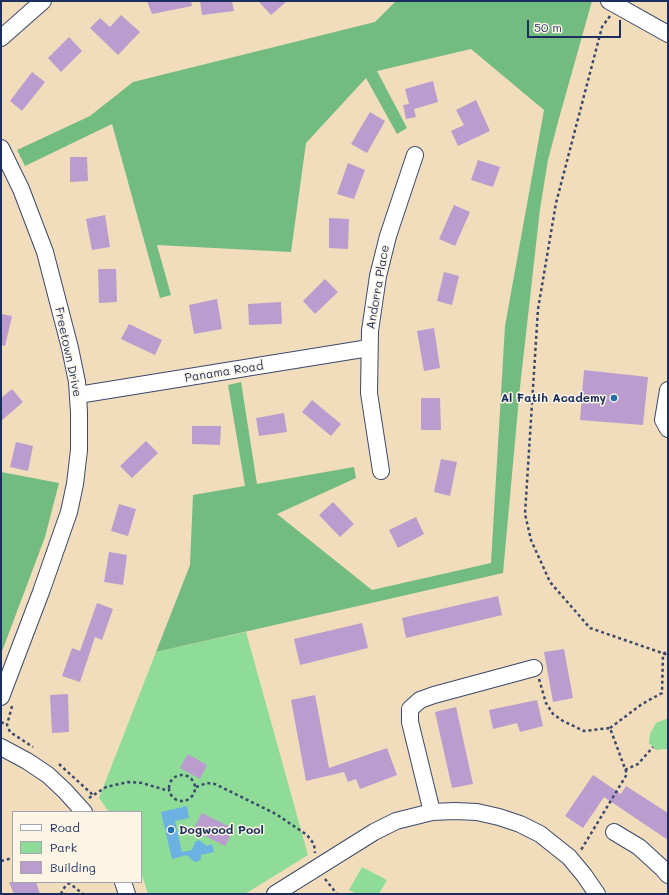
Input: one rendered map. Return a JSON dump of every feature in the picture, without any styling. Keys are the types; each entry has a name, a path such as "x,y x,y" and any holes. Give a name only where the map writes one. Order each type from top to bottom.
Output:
{"street":[{"path":"1,38 43,1"},
{"path":"613,3 668,34"},
{"name":"Freetown Drive","path":"1,148 21,189 45,252 70,348 78,395 79,450 75,484 69,512 41,592 1,697"},
{"name":"Andorra Place","path":"381,471 370,393 369,348 373,302 388,236 414,155"},
{"name":"Panama Road","path":"78,395 369,348"},
{"path":"668,390 663,420 668,429"},
{"path":"432,812 410,722 410,709 420,700 434,695 534,668"},
{"path":"1,747 27,761 48,775 82,809"},
{"path":"275,894 374,832 410,816 432,812 477,812 499,817 540,834 573,862 597,894"},
{"path":"614,832 639,847 662,868 668,876"},
{"path":"123,883 127,894"}],"path":[{"path":"613,3 602,27 556,203 538,310 525,514 531,540 550,582 590,628 668,655"},
{"path":"663,654 668,651"},
{"path":"534,668 536,668 546,703 553,714 584,731 610,728 642,704 662,693 663,654"},
{"path":"1,722 7,724"},
{"path":"573,862 627,774 610,728"},
{"path":"625,770 638,764 653,747"},
{"path":"169,791 171,782 180,776 190,778 196,787"},
{"path":"82,809 100,790 123,782 142,783 169,791 175,799 184,802 193,797 196,787"},
{"path":"196,787 207,783 215,784 290,822 311,841 315,849 314,857 318,867 325,880 336,894"},
{"path":"1,861 12,858"},
{"path":"61,894 67,883"},
{"path":"69,883 83,894"}],"green space":[{"path":"396,1 592,1 548,160 540,209 520,387 503,573 156,652 190,565 193,495 245,486 228,385 241,382 257,484 354,467 356,478 277,514 372,590 491,563 505,326 544,110 471,49 377,71 407,128 397,134 366,78 306,143 291,252 157,245 171,295 160,298 112,124 25,166 17,150 90,116 133,82 375,22"},
{"path":"1,472 59,483 45,537 1,654"},
{"path":"246,632 308,855 245,894 148,894 142,875 142,811 108,811 99,798 156,652"},
{"path":"668,719 668,747 667,749 656,750 649,743 650,734 656,723"},
{"path":"362,867 387,880 379,894 357,894 349,890"}],"water":[{"name":"Dogwood Pool","path":"187,806 189,818 175,821 182,852 192,850 195,842 199,840 207,846 212,844 214,852 201,855 201,859 197,862 193,861 187,855 172,859 161,812"}],"building":[{"path":"147,1 191,1 192,6 152,14"},
{"path":"200,1 232,1 234,11 202,15"},
{"path":"258,1 287,1 271,15"},
{"path":"121,15 140,32 118,55 90,28 100,18 110,27"},
{"path":"69,37 82,51 61,72 48,58"},
{"path":"32,72 45,82 22,111 10,101"},
{"path":"433,81 438,102 414,109 416,117 406,119 403,105 409,104 405,89"},
{"path":"476,100 490,131 458,146 451,131 464,125 456,110"},
{"path":"370,112 385,121 367,153 351,144"},
{"path":"70,157 87,157 88,181 70,182"},
{"path":"478,160 500,167 493,187 471,180"},
{"path":"348,163 365,170 354,199 337,194"},
{"path":"454,205 470,212 455,246 439,239"},
{"path":"105,215 110,247 92,250 86,219"},
{"path":"329,218 349,219 348,249 329,248"},
{"path":"98,269 116,269 117,302 99,303"},
{"path":"444,272 459,276 452,305 437,301"},
{"path":"325,279 338,292 315,314 303,301"},
{"path":"217,299 222,329 194,334 189,305"},
{"path":"281,302 282,324 249,325 248,304"},
{"path":"1,314 12,316 5,346 1,345"},
{"path":"129,324 162,340 155,355 121,339"},
{"path":"434,328 440,368 424,371 417,331"},
{"name":"Al Fatih Academy","path":"584,370 648,377 643,425 580,420"},
{"path":"12,389 23,402 1,421 1,398"},
{"path":"421,398 440,398 441,430 421,430"},
{"path":"312,400 341,424 331,436 302,412"},
{"path":"284,413 287,432 259,436 256,418"},
{"path":"192,426 221,426 220,445 192,444"},
{"path":"146,441 158,453 132,478 120,466"},
{"path":"16,442 33,446 28,471 10,467"},
{"path":"441,459 457,462 450,496 434,492"},
{"path":"333,502 354,524 340,537 319,515"},
{"path":"119,504 136,509 128,536 111,531"},
{"path":"416,517 424,534 398,548 389,530"},
{"path":"109,552 127,555 123,585 104,582"},
{"path":"498,596 502,615 406,638 402,618"},
{"path":"97,603 113,609 102,640 95,637 80,682 62,676 72,648 80,651"},
{"path":"362,623 368,648 300,665 294,639"},
{"path":"564,649 573,698 553,702 544,652"},
{"path":"68,694 69,732 52,733 50,695"},
{"path":"315,695 329,768 387,748 397,775 360,789 356,779 348,782 344,772 306,781 291,700"},
{"path":"537,700 543,726 520,732 517,723 493,729 489,710"},
{"path":"456,707 473,784 452,788 435,712"},
{"path":"188,754 207,765 200,779 180,768"},
{"path":"593,775 621,794 626,786 668,813 668,840 604,797 583,828 565,816"},
{"path":"202,813 234,829 225,846 193,830"},
{"path":"9,882 36,883 40,894 14,894"}],"place":[{"name":"Al Fatih Academy","path":"614,398"},
{"name":"Dogwood Pool","path":"171,830"}]}
